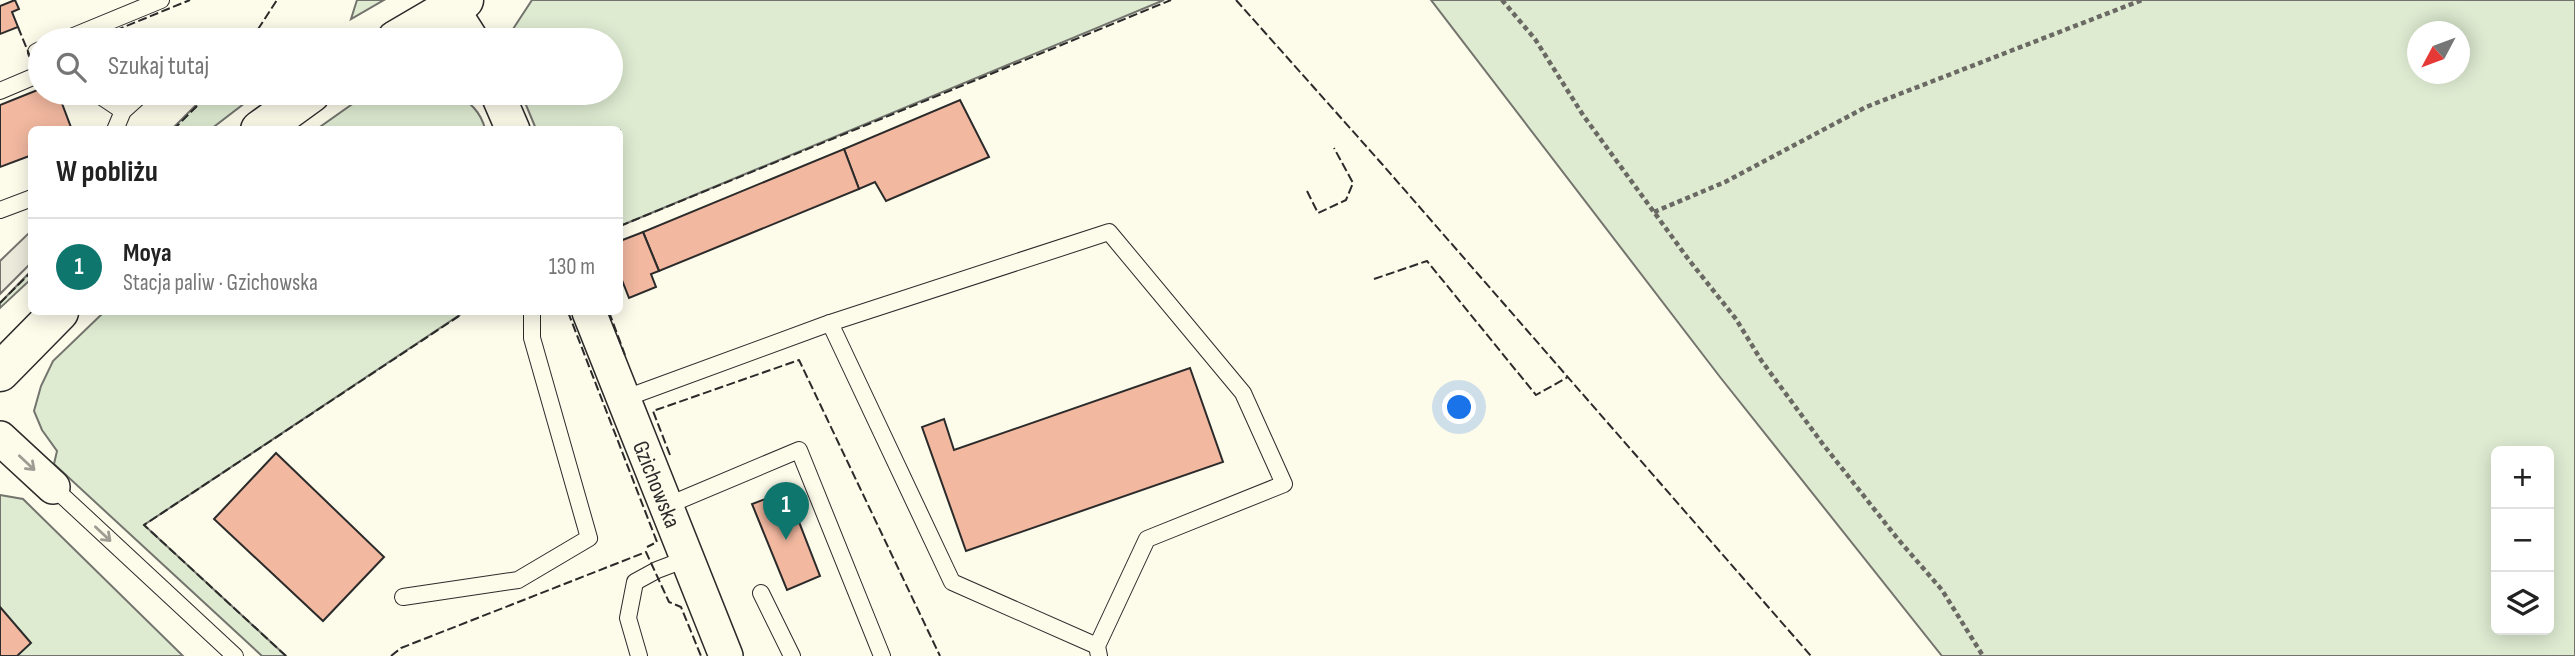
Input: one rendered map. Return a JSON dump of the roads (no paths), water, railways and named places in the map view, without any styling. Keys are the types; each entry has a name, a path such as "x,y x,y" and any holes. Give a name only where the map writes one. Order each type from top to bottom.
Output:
{"street":[{"path":"416,28 458,3 467,28"},
{"path":"266,126 294,105"},
{"path":"502,105 511,126"},
{"path":"0,372 56,315"},
{"name":"Gzichowska","path":"590,315 726,656"},
{"path":"0,438 53,487"}],"lane":[{"path":"93,28 161,0"},
{"path":"0,91 28,79"},
{"path":"114,105 123,111"},
{"path":"117,126 123,111 129,105"},
{"path":"0,210 28,200"},
{"path":"623,399 830,323 1109,232 1242,393 1284,484 1147,539 1098,651 952,582 830,323"},
{"path":"403,597 518,580 589,538 531,338 532,315"},
{"path":"666,506 799,450 882,656"},
{"path":"53,487 235,656"},
{"path":"639,656 628,618 635,582 686,559"},
{"path":"761,593 792,656"}],"place":[{"name":"Moya","path":"786,540"}]}
